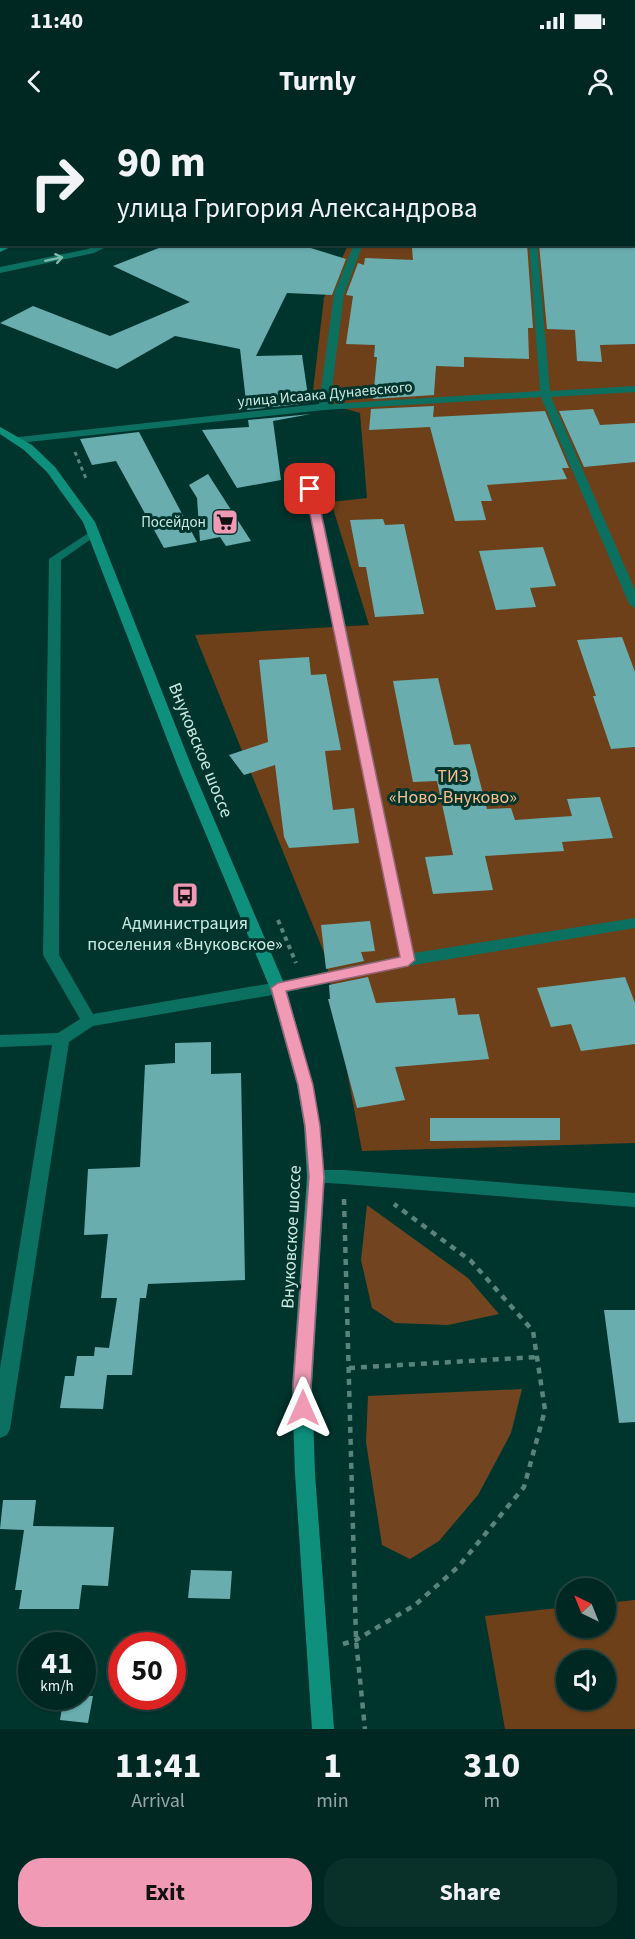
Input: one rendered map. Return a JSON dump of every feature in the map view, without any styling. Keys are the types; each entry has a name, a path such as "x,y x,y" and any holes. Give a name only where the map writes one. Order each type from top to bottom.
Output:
{"main road":[{"name":"Внуковское шоссе","path":"0,430 19,440 57,473 73,495 93,533 186,770 278,988 305,1085 312,1126 316,1177 302,1386 305,1474 323,1729"}],"street":[{"path":"0,270 91,251 103,246"},
{"path":"324,407 339,294 358,246"},
{"path":"533,246 544,394 635,604"},
{"name":"улица Исаака Дунаевского","path":"19,440 324,407 635,389"},
{"path":"310,489 408,960"},
{"path":"88,1021 51,955 55,559 93,533"},
{"path":"0,1041 61,1039 88,1021 278,988 408,960 635,923"},
{"path":"0,1429 61,1039"},
{"path":"316,1177 344,1176 635,1200"}],"path":[{"path":"344,1176 356,1640 365,1729"},
{"path":"316,1653 356,1640 415,1605 458,1567 524,1487 545,1410 533,1331 471,1261 390,1201"},
{"path":"349,1368 537,1357"}],"green space":[{"name":"ТИЗ «Ново-Внуково»","path":"348,246 635,246 635,1143 362,1151 325,955 195,635 369,625 331,502 367,498 360,413 312,399 324,298"},
{"path":"635,1600 635,1729 505,1729 485,1616 556,1608 556,1638 616,1638 616,1602"}],"shaded area":[{"path":"367,1205 468,1278 499,1314 448,1325 395,1323 372,1308 361,1260"},
{"path":"522,1389 511,1433 478,1495 439,1541 410,1559 382,1545 366,1442 368,1396"}],"building":[{"path":"164,246 304,246 346,259 332,295 287,293 256,356 302,355 309,403 247,410 240,349 175,336 117,369 0,323 33,306 110,336 190,302 113,266"},
{"path":"527,246 533,328 528,328 529,359 464,357 464,367 436,366 434,395 373,399 377,357 374,357 375,345 346,344 353,296 346,295 358,263 364,265 365,258 413,260 412,248"},
{"path":"539,246 635,246 635,344 600,345 602,362 577,361 575,330 547,329"},
{"path":"434,406 433,417 545,411 569,468 562,468 567,479 487,485 492,501 481,501 486,520 455,521 430,427 369,430 371,409"},
{"path":"593,409 600,425 635,423 635,462 584,467 559,411"},
{"path":"311,414 273,421 281,480 237,488 202,430 249,427 248,420"},
{"path":"139,432 197,542 164,548 116,461 92,465 80,439"},
{"path":"208,474 251,541 226,546 220,537 200,541 197,498 189,485"},
{"path":"383,519 385,525 404,524 424,614 375,617 366,567 359,567 350,520"},
{"path":"543,547 556,586 530,588 536,607 496,610 479,551"},
{"path":"622,637 635,672 635,747 611,749 577,640"},
{"path":"309,657 311,675 326,674 341,750 325,751 333,810 354,808 359,843 289,848 284,837 275,765 244,775 229,755 268,742 259,660"},
{"path":"438,678 454,745 470,744 487,809 511,808 515,820 572,816 567,799 600,797 613,838 562,842 564,851 485,856 493,890 433,894 425,857 453,855 437,781 413,782 393,681"},
{"path":"370,921 375,951 361,952 364,961 326,969 321,925"},
{"path":"368,977 376,1003 455,998 458,1015 479,1014 489,1059 395,1067 405,1100 357,1108 328,999 330,999 329,985"},
{"path":"625,977 635,1003 635,1044 581,1051 571,1024 551,1027 537,988"},
{"path":"211,1042 211,1074 241,1073 245,1280 148,1284 146,1298 140,1298 132,1375 107,1375 103,1409 60,1408 65,1376 74,1376 77,1356 94,1356 95,1347 109,1348 117,1298 101,1298 108,1234 84,1235 88,1169 140,1167 145,1065 175,1063 175,1043"},
{"path":"430,1118 560,1118 560,1140 430,1141"},
{"path":"604,1310 635,1310 635,1422 619,1423"},
{"path":"3,1500 36,1500 33,1526 114,1527 108,1586 82,1585 79,1609 19,1609 22,1590 15,1590 24,1530 0,1529"},
{"path":"191,1570 232,1571 230,1599 188,1598"},
{"path":"62,1710 90,1710 88,1723 60,1720"}],"place":[{"name":"Посейдон","path":"225,522"},
{"name":"Администрация поселения «Внуковское»","path":"185,895"}],"route":[{"path":"303,1408 302,1386 316,1177 312,1126 305,1085 293,1035 278,988 408,960 310,489"}]}
